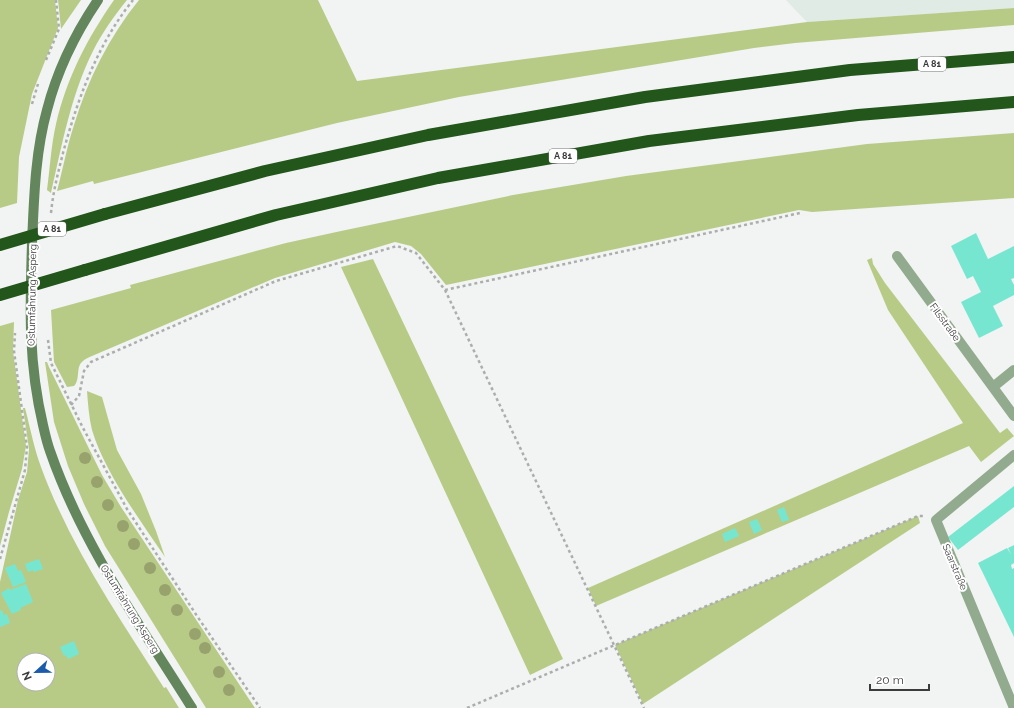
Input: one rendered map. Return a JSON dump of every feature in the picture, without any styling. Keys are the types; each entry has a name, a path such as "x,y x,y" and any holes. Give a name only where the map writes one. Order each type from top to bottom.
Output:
{"highway":[{"name":"A 81","path":"0,245 105,214 265,171 428,135 637,98 850,70 1014,57"},
{"name":"A 81","path":"0,295 276,215 438,178 649,141 858,115 1014,102"}],"street":[{"name":"Ostumfahrung Asperg","path":"98,0 79,31 60,70 46,111 39,147 34,201 30,315 32,353 38,403 49,450 69,501 92,548 192,708"},
{"name":"Filsstraße","path":"897,256 1014,416"},
{"path":"993,387 1014,370"},
{"path":"936,520 1014,455"},
{"name":"Saarstraße","path":"936,520 1014,708"}],"path":[{"path":"51,220 52,198 57,175 82,90 94,61 118,18 133,0"},
{"path":"445,290 800,213"},
{"path":"71,405 79,396 84,371 91,362 276,281 397,246 416,253 445,290 644,708"},
{"path":"48,338 51,363 71,405 127,509 193,610 260,708"},
{"path":"0,558 25,470"},
{"path":"467,708 918,516 927,516 936,520"}],"shaded area":[{"path":"786,0 1014,0 1014,8 807,22"}],"green space":[{"path":"0,0 55,0 58,28 32,94 19,157 17,203 0,208"},
{"path":"58,0 81,0 61,29"},
{"path":"114,0 127,0 104,31 85,68 68,120 51,193 47,190 53,140 66,90 79,59 95,29"},
{"path":"139,0 318,0 357,81 807,22 1014,8 1014,25 795,43 754,48 459,97 337,123 94,184 93,181 57,191 72,133 86,91 100,59 118,29"},
{"path":"1014,133 1014,198 812,212 799,210 446,285 421,254 411,246 395,242 275,278 90,357 79,366 77,380 74,386 67,387 54,362 51,310 131,288 130,285 286,243 513,195 626,176 867,144"},
{"path":"872,258 873,264 885,283 1000,433 1007,428 1014,436 981,462 969,446 596,606 588,588 963,423 888,310 867,260"},
{"path":"373,259 563,659 530,675 341,267"},
{"path":"14,322 13,351 26,446 22,469 0,546 0,326"},
{"path":"45,362 47,362 102,475 121,507 255,708 206,708 105,546 84,504 68,466 54,422"},
{"path":"87,391 102,397 117,450 141,494 165,557 134,512 105,463 92,430"},
{"path":"23,408 25,408 41,467 66,525 113,608 164,688 166,687 179,708 0,708 0,582 18,500 27,472 29,449"},
{"path":"918,516 920,523 643,704 615,645"}],"building":[{"path":"976,233 988,259 1014,246 1014,278 1011,279 1014,285 1014,295 993,306 1003,326 979,338 961,302 981,292 973,276 967,279 951,246"},
{"path":"1014,486 1014,507 958,550 948,537"},
{"path":"784,507 789,520 782,522 777,510"},
{"path":"757,519 762,530 754,534 749,522"},
{"path":"735,528 739,536 725,542 722,534"},
{"path":"1014,545 1014,563 1011,565 1012,569 1014,568 1014,637 978,563 1007,548 1011,554 1008,548"},
{"path":"39,559 43,569 28,572 25,564"},
{"path":"15,564 18,571 21,570 26,582 13,587 5,568"},
{"path":"26,584 33,602 20,608 21,610 12,614 1,593 9,588 10,590"},
{"path":"2,610 4,615 7,614 10,623 0,627 0,611"},
{"path":"74,641 79,654 68,659 66,655 64,656 60,647"}]}
